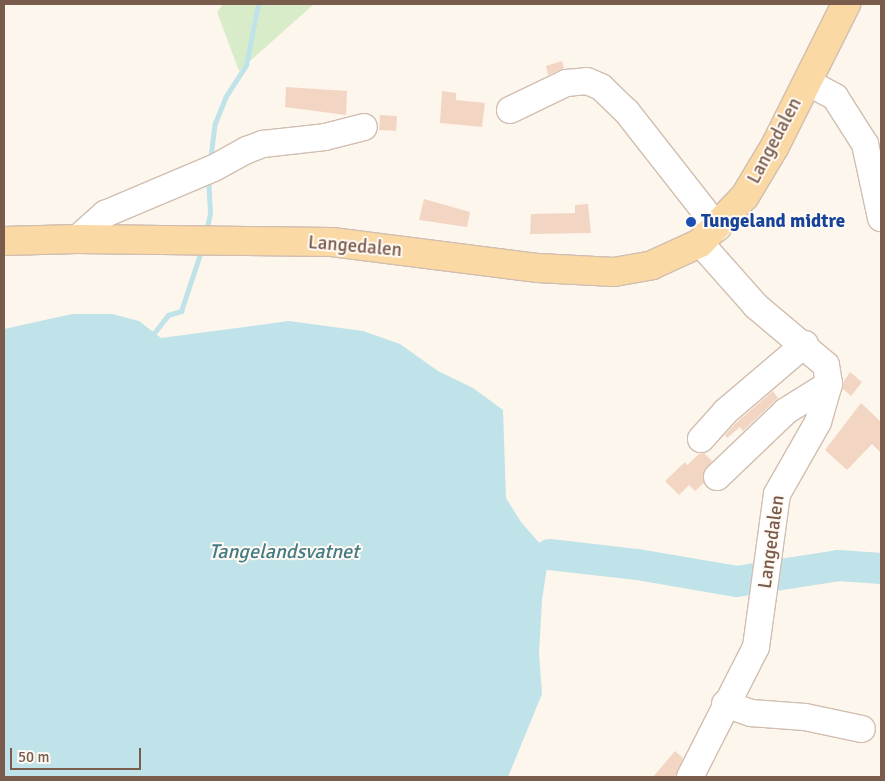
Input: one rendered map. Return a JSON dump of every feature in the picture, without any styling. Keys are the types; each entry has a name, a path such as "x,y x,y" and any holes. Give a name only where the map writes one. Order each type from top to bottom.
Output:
{"main road":[{"name":"Langedalen","path":"4,241 78,239 332,242 538,268 614,272 636,270 667,261 709,235 756,179 846,4"}],"street":[{"path":"510,110 577,80 601,87 627,112 756,306 804,344 826,365 829,384 786,411 717,477"},
{"name":"Langedalen","path":"807,82 835,97 865,144 881,218"},
{"path":"78,239 105,214 214,168 247,150 276,142 325,137 364,126"},
{"path":"700,439 725,412 804,344"},
{"name":"Langedalen","path":"690,777 725,704 756,647 777,494 818,422 829,384"},
{"path":"725,704 751,713 805,717 862,729"}],"green space":[{"path":"223,4 314,4 239,71 217,12"}],"water":[{"name":"Tangelandsvatnet","path":"72,314 112,314 139,321 161,338 289,321 363,331 400,344 438,371 473,388 503,410 506,498 521,522 549,554 542,600 539,653 542,694 508,777 4,777 4,329"}],"building":[{"path":"562,61 564,68 548,75 546,66"},
{"path":"286,87 347,91 346,115 285,107"},
{"path":"442,91 456,93 456,100 485,103 482,127 440,123"},
{"path":"380,115 397,116 396,131 379,130"},
{"path":"424,199 470,212 467,227 419,220"},
{"path":"588,204 591,233 530,234 531,214 575,213 575,205"},
{"path":"850,372 862,382 851,396 843,389 844,381"},
{"path":"773,391 778,398 743,431 740,427 727,438 725,435 736,423"},
{"path":"861,403 881,422 881,453 872,444 847,470 825,450"},
{"path":"704,453 712,461 703,472 704,483 695,491 689,485 679,495 665,481 685,462 687,465 699,454"},
{"path":"675,751 683,758 675,777 653,777"}],"waterway":[{"path":"210,161 215,123 226,96 246,65 258,4"},
{"path":"206,231 210,213 208,180"},
{"path":"154,333 168,315 181,311 202,248"},
{"path":"549,554 637,564 736,581 838,565 881,568"}],"place":[{"name":"Tungeland midtre","path":"691,222"}]}
